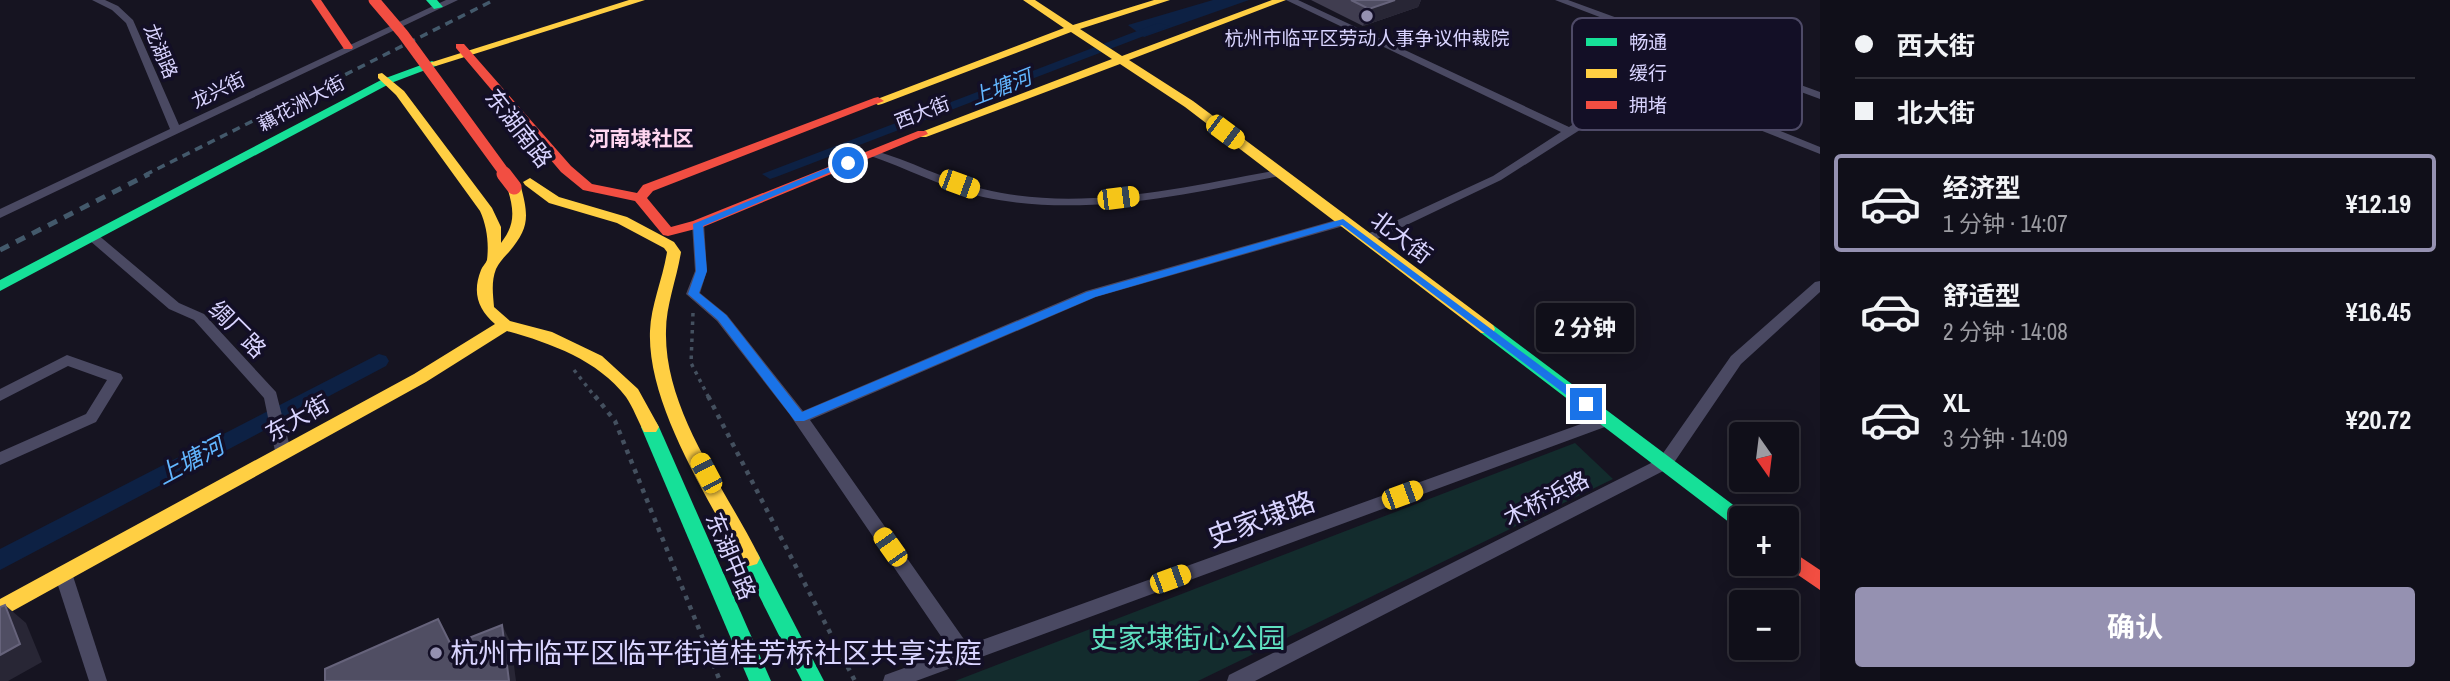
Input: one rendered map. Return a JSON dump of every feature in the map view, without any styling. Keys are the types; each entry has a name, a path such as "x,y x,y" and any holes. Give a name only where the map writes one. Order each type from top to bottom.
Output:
{"main road":[{"path":"316,0 348,47"},
{"name":"东湖南路","path":"374,0 404,34 522,185 554,200 662,235 674,252 670,284 663,305"},
{"name":"东湖南路","path":"388,0 428,47 522,185 522,220 513,240 493,259"},
{"name":"藕花洲大街","path":"0,278 385,78 462,49 618,0"},
{"name":"藕花洲大街","path":"462,49 640,0"},
{"name":"北大街","path":"1028,0 1189,104 1729,512"},
{"name":"西大街","path":"644,193 1073,28 1165,0"},
{"name":"西大街","path":"662,235 698,224 873,153 1119,59 1282,0"},
{"path":"462,49 566,169 588,187 644,193 662,235"},
{"path":"385,78 400,93 487,211 494,227 493,259 483,278 487,309 505,325"},
{"name":"藕花洲大街","path":"0,286 385,78"},
{"name":"东湖中路","path":"663,305 658,330 661,369 681,426 813,681"},
{"name":"东湖中路","path":"505,325 546,336 596,360 632,393 655,436 760,681"},
{"name":"东大街","path":"0,609 420,378 505,325"},
{"path":"1799,565 1820,581"}],"street":[{"name":"龙湖路","path":"97,0 115,8 130,22 176,130"},
{"path":"1291,0 1570,132"},
{"path":"1560,0 1610,18"},
{"name":"龙兴街","path":"0,214 441,2"},
{"path":"1802,89 1820,96"},
{"path":"1367,239 1497,178 1573,130"},
{"path":"1768,130 1820,151"},
{"path":"873,153 983,193 1066,205 1196,188 1279,173"},
{"path":"800,418 1091,295 1343,222"},
{"path":"698,224 701,271 693,294 722,318 800,418 964,654"},
{"name":"绸厂路","path":"93,237 174,306 199,317 271,396 283,451"},
{"name":"木桥浜路","path":"1236,681 1665,463 1736,360 1820,285"},
{"path":"0,396 67,360 116,378 91,418 0,459"},
{"name":"史家埭路","path":"892,681 1608,420"},
{"path":"63,573 97,681"}],"path":[{"path":"693,294 691,363 855,681"},
{"path":"572,368 615,421 720,681"}],"green space":[{"name":"史家埭街心公园","path":"1575,443 1613,479 1198,681 955,681"}],"water":[{"path":"1213,0 1249,0 1144,37 1128,25"}],"building":[{"path":"1351,0 1395,0 1369,9"},
{"path":"5,605 20,644 0,655 0,607"},
{"path":"438,619 451,645 502,625 509,681 325,681 325,669"}],"waterway":[{"name":"上塘河","path":"770,174 1163,26"},
{"name":"上塘河","path":"0,560 379,361"}],"railway":[{"path":"145,175 494,0"},
{"path":"0,250 149,174"}],"traffic: fast":[{"path":"431,0 438,7"},
{"path":"0,286 387,81 432,64"},
{"path":"1487,329 1729,512"},
{"path":"650,427 760,681"},
{"path":"750,558 813,681"}],"traffic: slow":[{"path":"432,64 640,0"},
{"path":"1028,0 1189,104 1487,329"},
{"path":"878,101 1073,28 1165,0"},
{"path":"922,134 1281,0"},
{"path":"382,76 400,93 487,211 494,227 493,259"},
{"path":"530,182 554,200 622,220 669,245 674,252 658,331 666,386 691,447 750,558"},
{"path":"514,187 520,209 519,224 514,237 488,270 485,286 487,309 505,325 546,336 596,360 632,393 650,427"},
{"path":"0,609 420,378 505,325"}],"traffic: jam":[{"path":"316,0 348,47"},
{"path":"374,0 403,34 514,187"},
{"path":"460,46 566,169 588,187 640,198"},
{"path":"878,101 648,188 640,198 668,232 698,224 922,134"},
{"path":"1799,565 1820,581"}],"place":[{"name":"杭州市临平区劳动人事争议仲裁院","path":"1367,16"},
{"name":"杭州市临平区临平街道桂芳桥社区共享法庭","path":"436,653"}],"district":[{"name":"河南埭社区","path":"641,138"}],"route":[{"path":"848,163 698,224 702,247 701,271 693,294 722,318 800,418 1091,295 1343,222 1586,404"}]}
